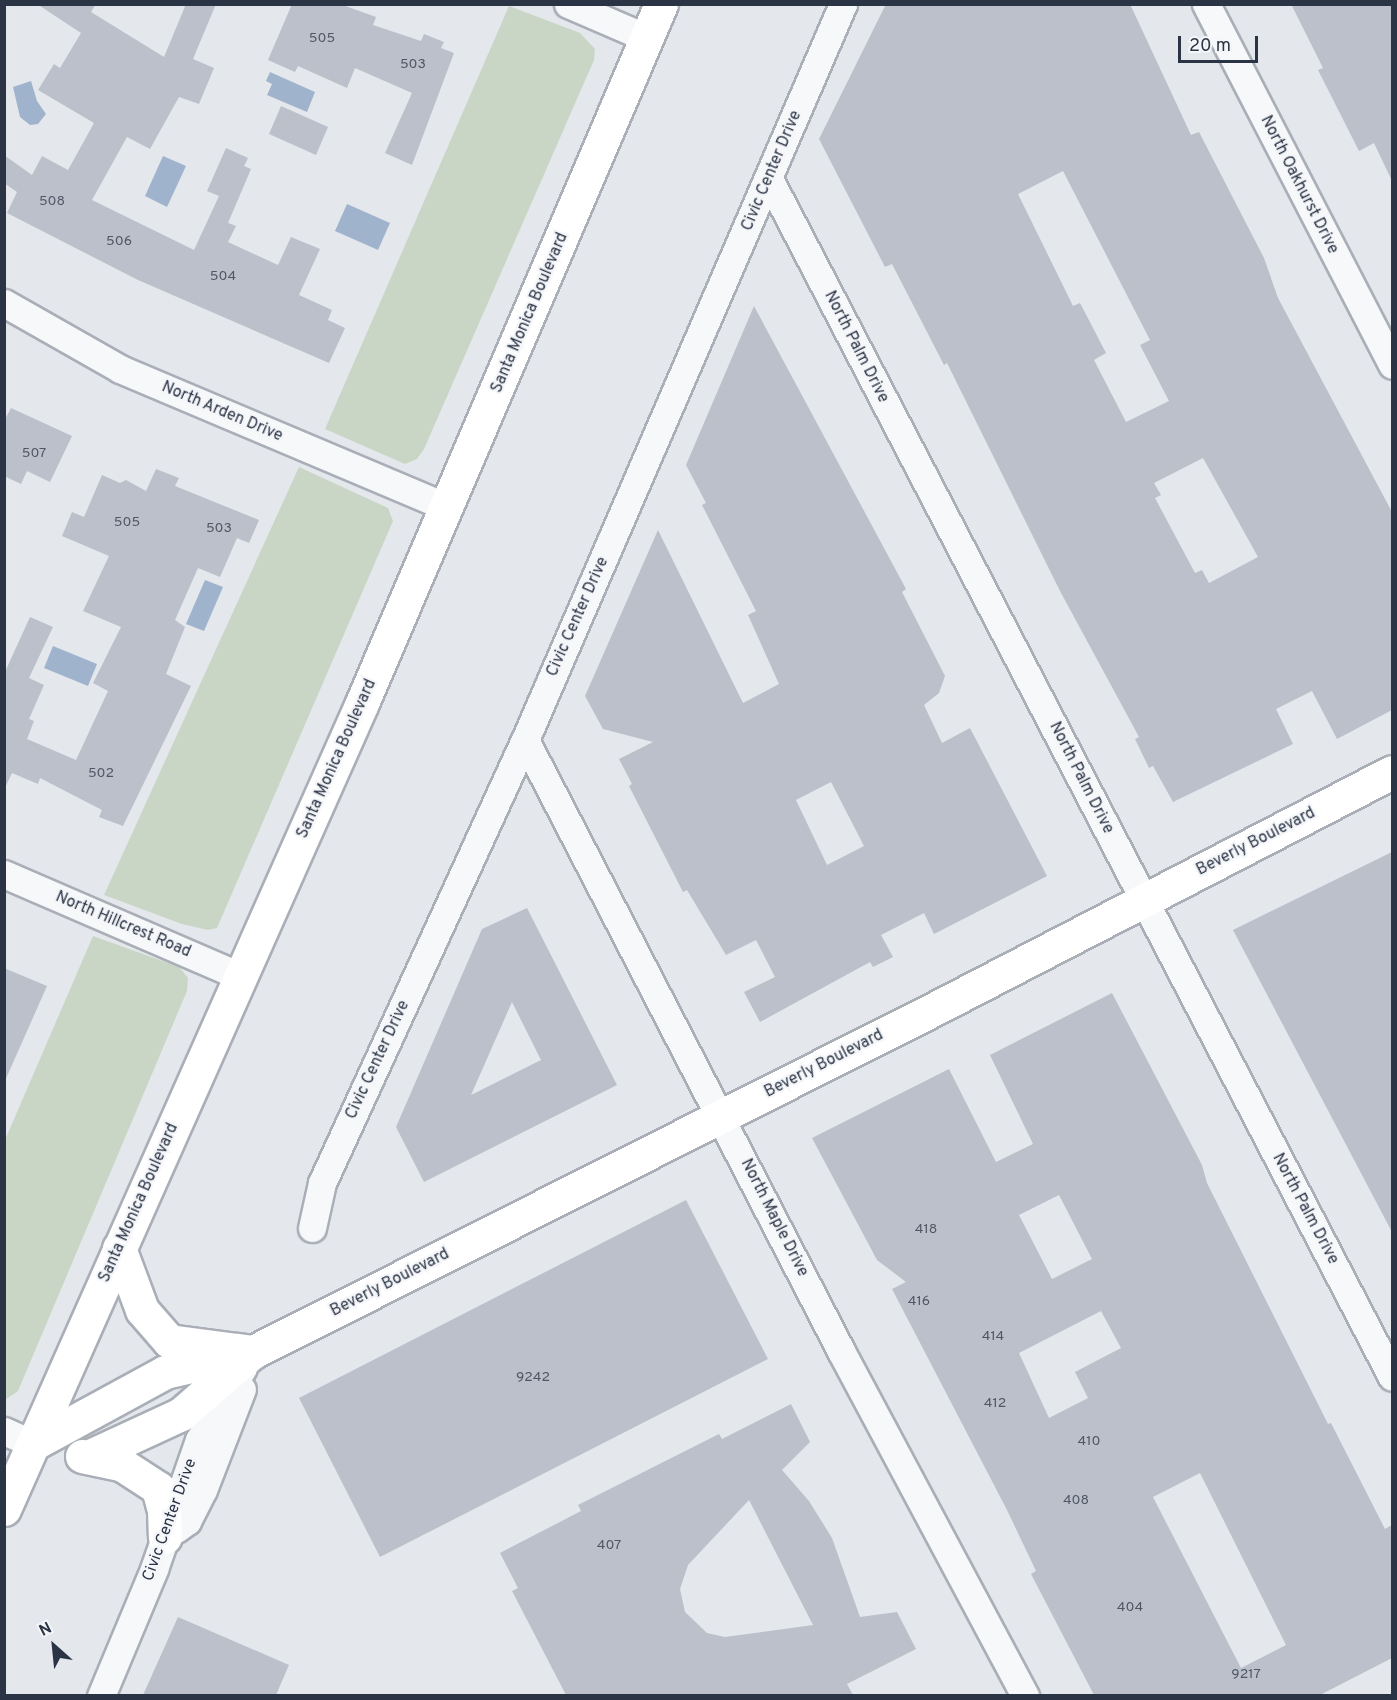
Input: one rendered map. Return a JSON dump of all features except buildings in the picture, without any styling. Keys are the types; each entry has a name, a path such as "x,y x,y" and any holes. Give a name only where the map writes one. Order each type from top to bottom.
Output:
{"main road":[{"name":"Santa Monica Boulevard","path":"4,1509 19,1438 119,1248 242,977 661,4"},
{"name":"Beverly Boulevard","path":"19,1438 165,1372 253,1352 722,1116 1392,772"},
{"path":"119,1248 142,1310 169,1341 253,1352"},
{"name":"Beverly Boulevard","path":"88,1457 181,1414 253,1352"},
{"path":"19,1438 121,1464 158,1488 164,1511 165,1537"}],"street":[{"path":"568,4 647,38"},
{"name":"Civic Center Drive","path":"312,1228 322,1183 525,740 843,4"},
{"name":"North Oakhurst Drive","path":"1206,4 1392,365"},
{"name":"North Palm Drive","path":"769,179 1392,1377"},
{"name":"North Arden Drive","path":"4,303 120,369 446,507"},
{"name":"North Maple Drive","path":"525,740 722,1116 841,1351 1025,1695"},
{"name":"North Hillcrest Road","path":"4,874 242,977"},
{"path":"165,1537 187,1521 204,1490 229,1429 253,1352"},
{"name":"Civic Center Drive","path":"101,1695 165,1537"}],"green space":[{"path":"509,6 580,33 595,49 594,60 424,449 417,459 405,464 325,429"},
{"path":"299,467 388,508 393,521 217,928 208,930 182,924 104,895"},
{"path":"93,936 179,967 188,978 187,991 18,1391 5,1400 5,1140"}],"water":[{"path":"270,72 315,92 307,112 267,95 272,84 266,81"},
{"path":"31,81 37,101 46,114 38,124 30,125 20,117 13,87"},
{"path":"163,156 186,166 167,207 145,196"},
{"path":"347,204 390,223 378,250 335,231"},
{"path":"205,580 223,587 204,631 186,624"},
{"path":"53,646 97,664 88,686 44,668"}]}
